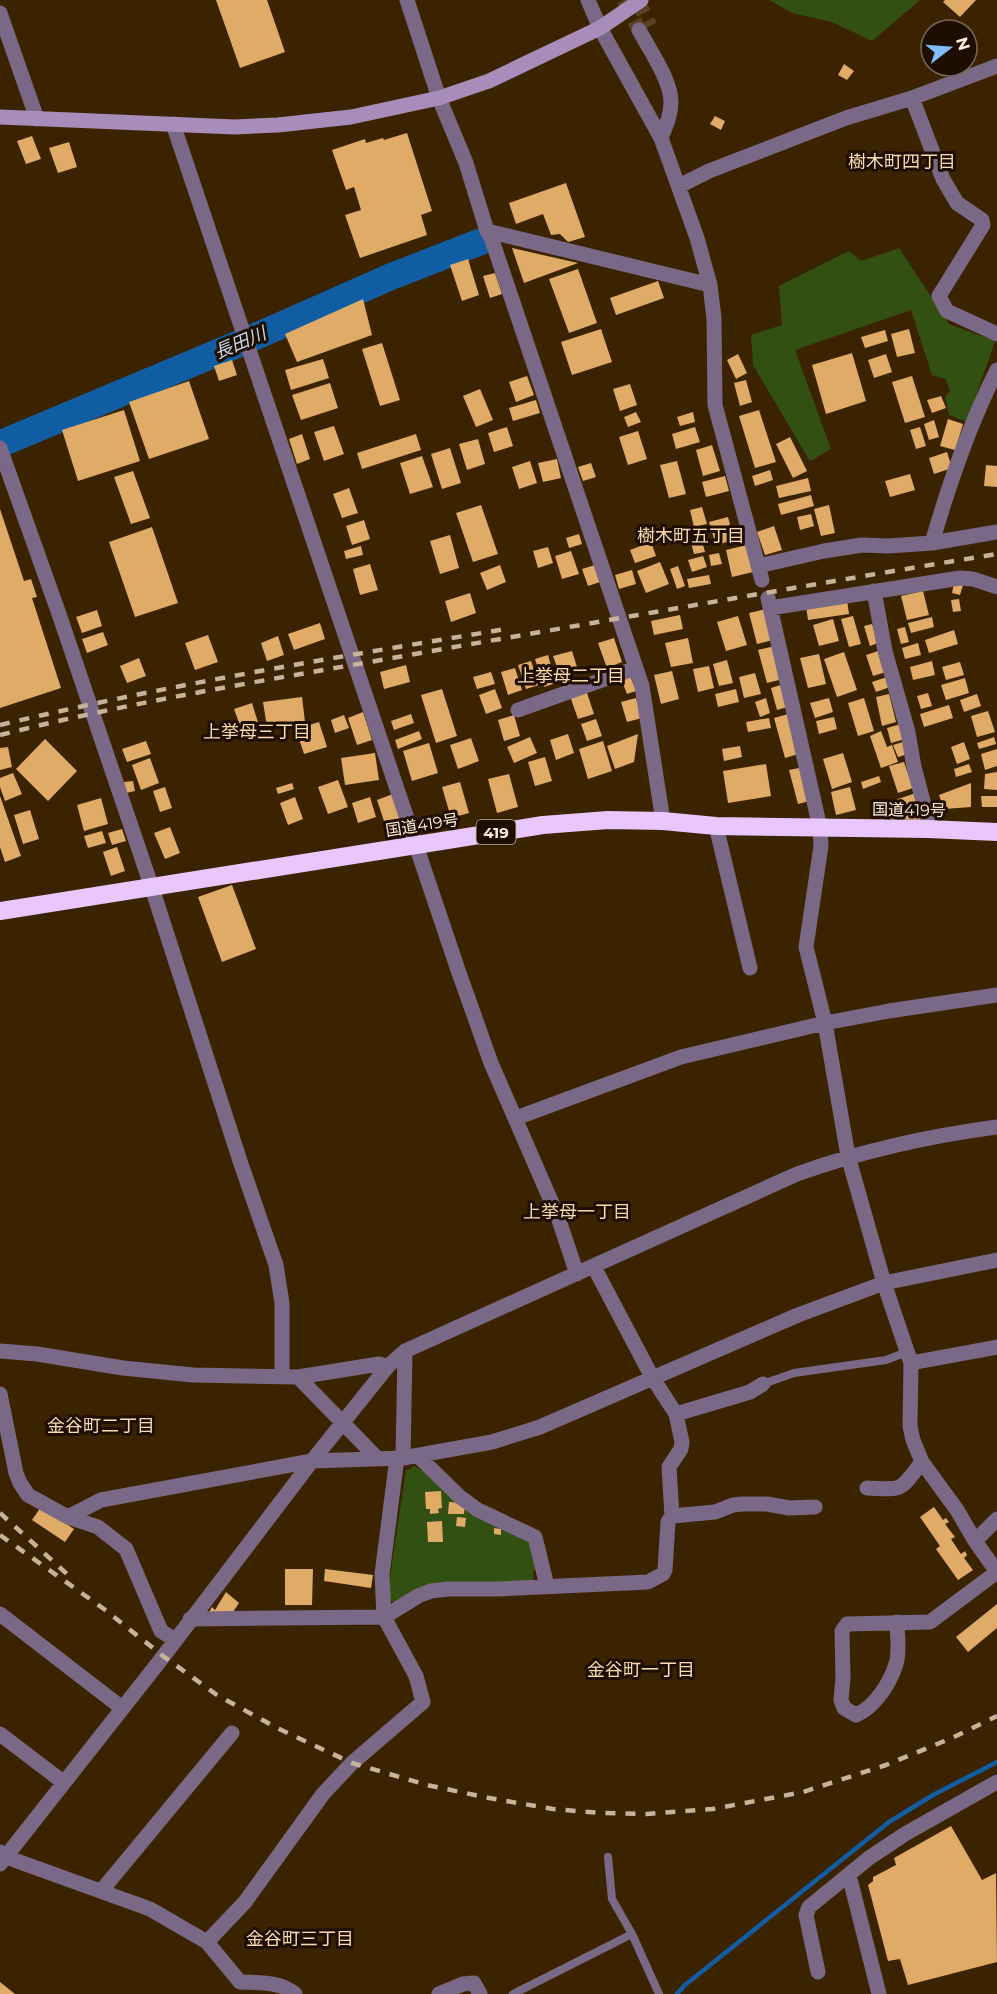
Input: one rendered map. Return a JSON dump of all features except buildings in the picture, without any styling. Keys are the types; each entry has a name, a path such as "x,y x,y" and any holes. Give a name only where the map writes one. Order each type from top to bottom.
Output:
{"highway":[{"name":"国道419号","path":"0,911 543,825 608,820 663,821 717,826 997,832"}],"street":[{"path":"407,0 440,98 466,163 642,686 663,821"},
{"path":"588,0 600,28 661,138 697,238 710,285 714,318 716,405 760,573 824,551 862,545 932,543 997,532"},
{"path":"0,117 236,127 351,117 440,98 489,81 600,28 641,0"},
{"path":"0,13 37,119"},
{"path":"639,30 665,78 671,100 669,119 661,138"},
{"path":"679,186 710,171 846,118 912,98 997,66"},
{"path":"912,98 943,179 957,203 982,220 983,225 939,296 947,311 997,334"},
{"path":"173,124 415,846 491,1063 558,1217 577,1274"},
{"path":"487,231 710,285"},
{"path":"932,543 950,482 997,370"},
{"path":"0,448 152,888 276,1266 282,1303 282,1376"},
{"path":"897,1622 897,1663 880,1695 864,1712 856,1715 844,1708 841,1700 842,1631 847,1624 897,1622 930,1622 997,1572 957,1510 922,1462 913,1440 910,1426 909,1358 884,1283 848,1156 825,1023 806,947 821,846 820,828 769,603 960,578 973,579 997,587"},
{"path":"874,591 885,651 908,732 928,829"},
{"path":"518,710 636,668"},
{"path":"717,826 750,968"},
{"path":"516,1118 681,1057 825,1023 997,995"},
{"path":"295,1994 287,1987 276,1984 238,1988 207,1942 150,1909 102,1890 2,1858 122,1708 343,1422 388,1366 405,1351 797,1174 848,1156 997,1127"},
{"path":"68,1517 101,1500 312,1461 406,1458 492,1442 540,1427 798,1315 884,1283 997,1260"},
{"path":"190,1619 384,1617 418,1596 431,1591 653,1581 663,1574 668,1522 672,1516 669,1467 681,1449 682,1442 676,1414 652,1377 594,1266"},
{"path":"909,1358 997,1347"},
{"path":"0,1351 193,1375 298,1377 379,1364 388,1366"},
{"path":"207,1942 245,1902 323,1794 352,1763 423,1702 416,1676 384,1617 382,1574 406,1458 405,1351"},
{"path":"298,1377 377,1458"},
{"path":"676,1414 750,1392 763,1384"},
{"path":"0,1394 20,1484 28,1495 68,1517 98,1527 126,1549 161,1630 175,1640"},
{"path":"406,1458 478,1510 535,1537 547,1586"},
{"path":"867,1488 894,1490 902,1487 922,1462"},
{"path":"672,1516 715,1512 742,1504 767,1504 789,1508 815,1507"},
{"path":"975,1541 997,1519"},
{"path":"0,1614 122,1708"},
{"path":"102,1890 232,1732"},
{"path":"0,1734 63,1782"},
{"path":"818,1972 806,1915 809,1907 905,1834 997,1782"},
{"path":"849,1875 879,1994"},
{"path":"439,1994 463,1984 474,1983 480,1994"}],"lane":[{"path":"763,1384 794,1373 886,1359 909,1358"},
{"path":"608,1857 612,1899 632,1934 659,1994"},
{"path":"513,1994 632,1934"}],"green space":[{"path":"769,0 920,0 872,41 832,22 792,13"},
{"path":"899,248 949,324 995,341 967,422 949,415 945,396 950,392 946,379 932,375 911,310 795,350 831,449 810,461 753,365 751,335 782,325 779,286 849,251 861,261"},
{"path":"413,1465 531,1538 537,1568 533,1571 534,1581 394,1602 390,1600 390,1577 406,1470 411,1469"}],"waterway":[{"name":"長田川","path":"0,444 243,342 390,277 480,242"},
{"path":"677,1994 685,1985 889,1822 933,1795 997,1762"}],"tunnel":[{"path":"624,0 639,30"},
{"path":"637,0 650,26"}],"railway":[{"path":"0,735 114,709 229,687 997,554"},
{"path":"0,725 189,684 506,629"},
{"path":"0,1513 67,1574"},
{"path":"0,1535 104,1609 217,1695 277,1728 352,1763 427,1785 489,1798 553,1809 600,1813 647,1814 713,1809 803,1792 886,1765 952,1738 997,1716"}],"district":[{"name":"樹木町四丁目","path":"902,162"},
{"name":"樹木町五丁目","path":"691,536"},
{"name":"上挙母二丁目","path":"571,676"},
{"name":"上挙母三丁目","path":"257,732"},
{"name":"上挙母一丁目","path":"577,1212"},
{"name":"金谷町二丁目","path":"101,1426"},
{"name":"金谷町一丁目","path":"641,1670"},
{"name":"金谷町三丁目","path":"300,1939"}]}
